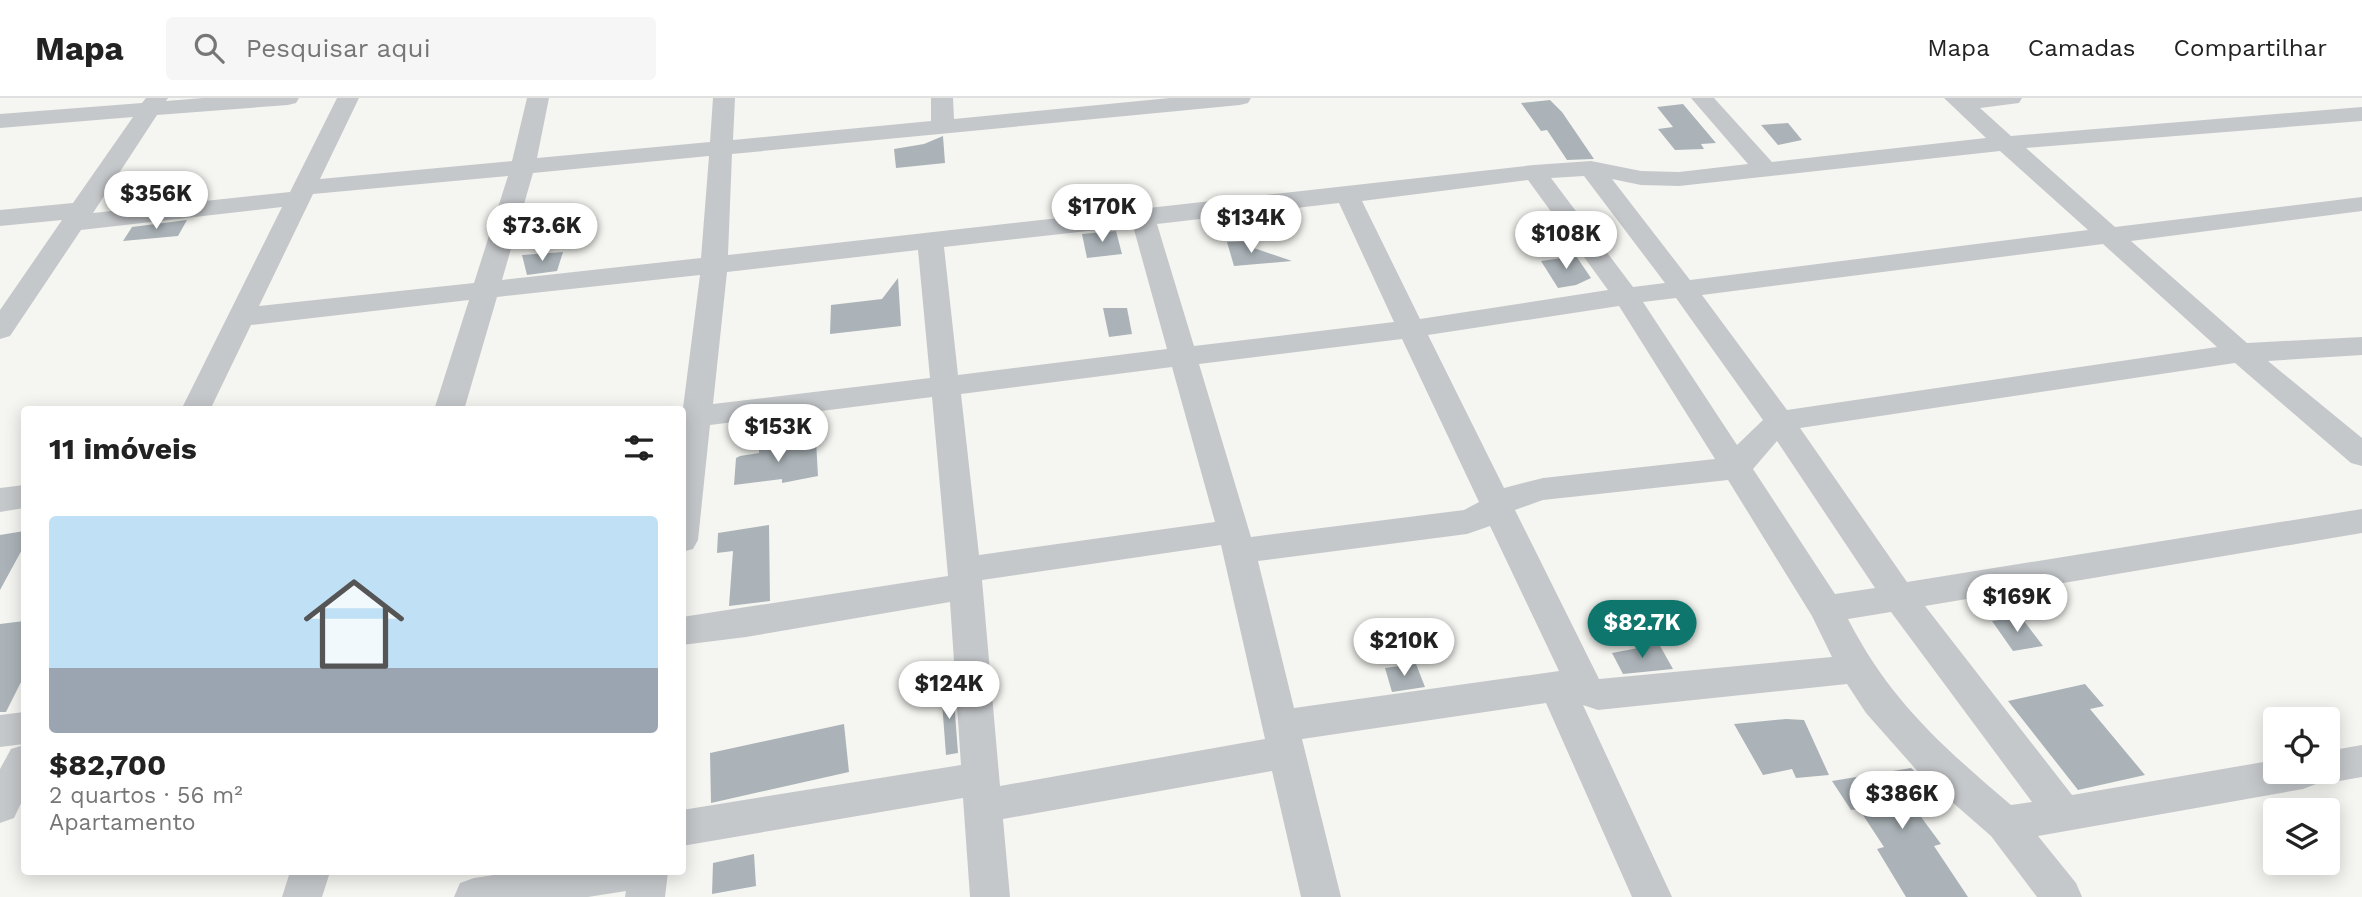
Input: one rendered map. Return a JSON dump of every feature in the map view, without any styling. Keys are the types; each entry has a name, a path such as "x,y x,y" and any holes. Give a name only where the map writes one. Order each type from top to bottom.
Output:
{"street":[{"path":"0,121 154,102 288,98"},
{"path":"197,406 348,98"},
{"path":"450,406 523,167 538,98"},
{"path":"686,478 690,417 714,266 724,98"},
{"path":"942,98 943,126"},
{"path":"0,218 79,216 723,146 1240,98"},
{"path":"1702,98 1766,170"},
{"path":"1958,101 2011,98"},
{"path":"1958,101 2241,353 2362,455"},
{"path":"0,330 154,102"},
{"path":"242,317 1534,172 1591,168 1641,178 1679,179 2006,143 2362,114"},
{"path":"1591,168 1685,289 1782,421 1899,597 2064,814"},
{"path":"1534,172 1626,296 1826,608 1856,669 1908,737 2005,824 2062,897"},
{"path":"1347,195 1498,506 1652,897"},
{"path":"690,417 1411,329 1626,296 2362,204"},
{"path":"1143,217 1181,357 1236,541 1321,897"},
{"path":"930,240 965,578 990,897"},
{"path":"686,630 746,623 965,578 1236,541 1467,522 1489,514 1521,493 1737,468 1752,447 1782,421 2241,353 2362,346"},
{"path":"0,500 21,498"},
{"path":"1826,608 2362,521"},
{"path":"686,828 981,792 1569,686 1598,695 1856,669"},
{"path":"0,731 21,728"},
{"path":"2340,765 2362,761"},
{"path":"0,806 21,767"},
{"path":"2005,824 2263,779"},
{"path":"302,897 309,875"},
{"path":"474,897 608,875"},
{"path":"645,897 648,875"}],"building":[{"path":"1550,100 1562,112 1594,159 1567,160 1547,130 1541,131 1521,103"},
{"path":"1683,104 1716,143 1701,144 1704,149 1675,150 1658,129 1673,127 1657,107"},
{"path":"1788,123 1802,140 1778,145 1761,125"},
{"path":"943,136 945,163 896,168 894,149 924,144"},
{"path":"191,178 179,201 145,205 159,181"},
{"path":"187,220 178,236 123,241 132,227"},
{"path":"1116,231 1122,254 1087,258 1082,234"},
{"path":"1247,241 1248,246 1292,261 1234,266 1227,242"},
{"path":"563,252 557,271 527,275 522,255"},
{"path":"1576,256 1591,278 1576,285 1558,288 1541,261"},
{"path":"898,278 901,326 830,334 831,305 882,299"},
{"path":"1103,308 1127,308 1132,334 1109,337"},
{"path":"816,441 818,476 782,483 782,479 734,485 736,458 759,453 759,449"},
{"path":"769,525 770,601 729,606 733,551 717,553 718,533"},
{"path":"21,532 21,552 0,590 0,535"},
{"path":"2021,617 2043,646 2013,651 1992,621"},
{"path":"21,621 21,682 6,712 0,712 0,624"},
{"path":"1659,644 1673,669 1623,674 1612,653"},
{"path":"1416,664 1425,687 1392,692 1385,668"},
{"path":"2085,684 2104,706 2090,709 2145,775 2078,790 2008,701"},
{"path":"953,687 958,753 946,755 941,689"},
{"path":"1804,720 1829,775 1796,778 1792,769 1763,775 1734,724"},
{"path":"844,724 849,772 711,803 710,753"},
{"path":"1911,768 1940,795 1910,802 1941,844 1934,846 1968,897 1906,897 1877,849 1884,847 1859,809 1851,810 1832,781"},
{"path":"754,854 756,886 712,894 713,863"}]}
